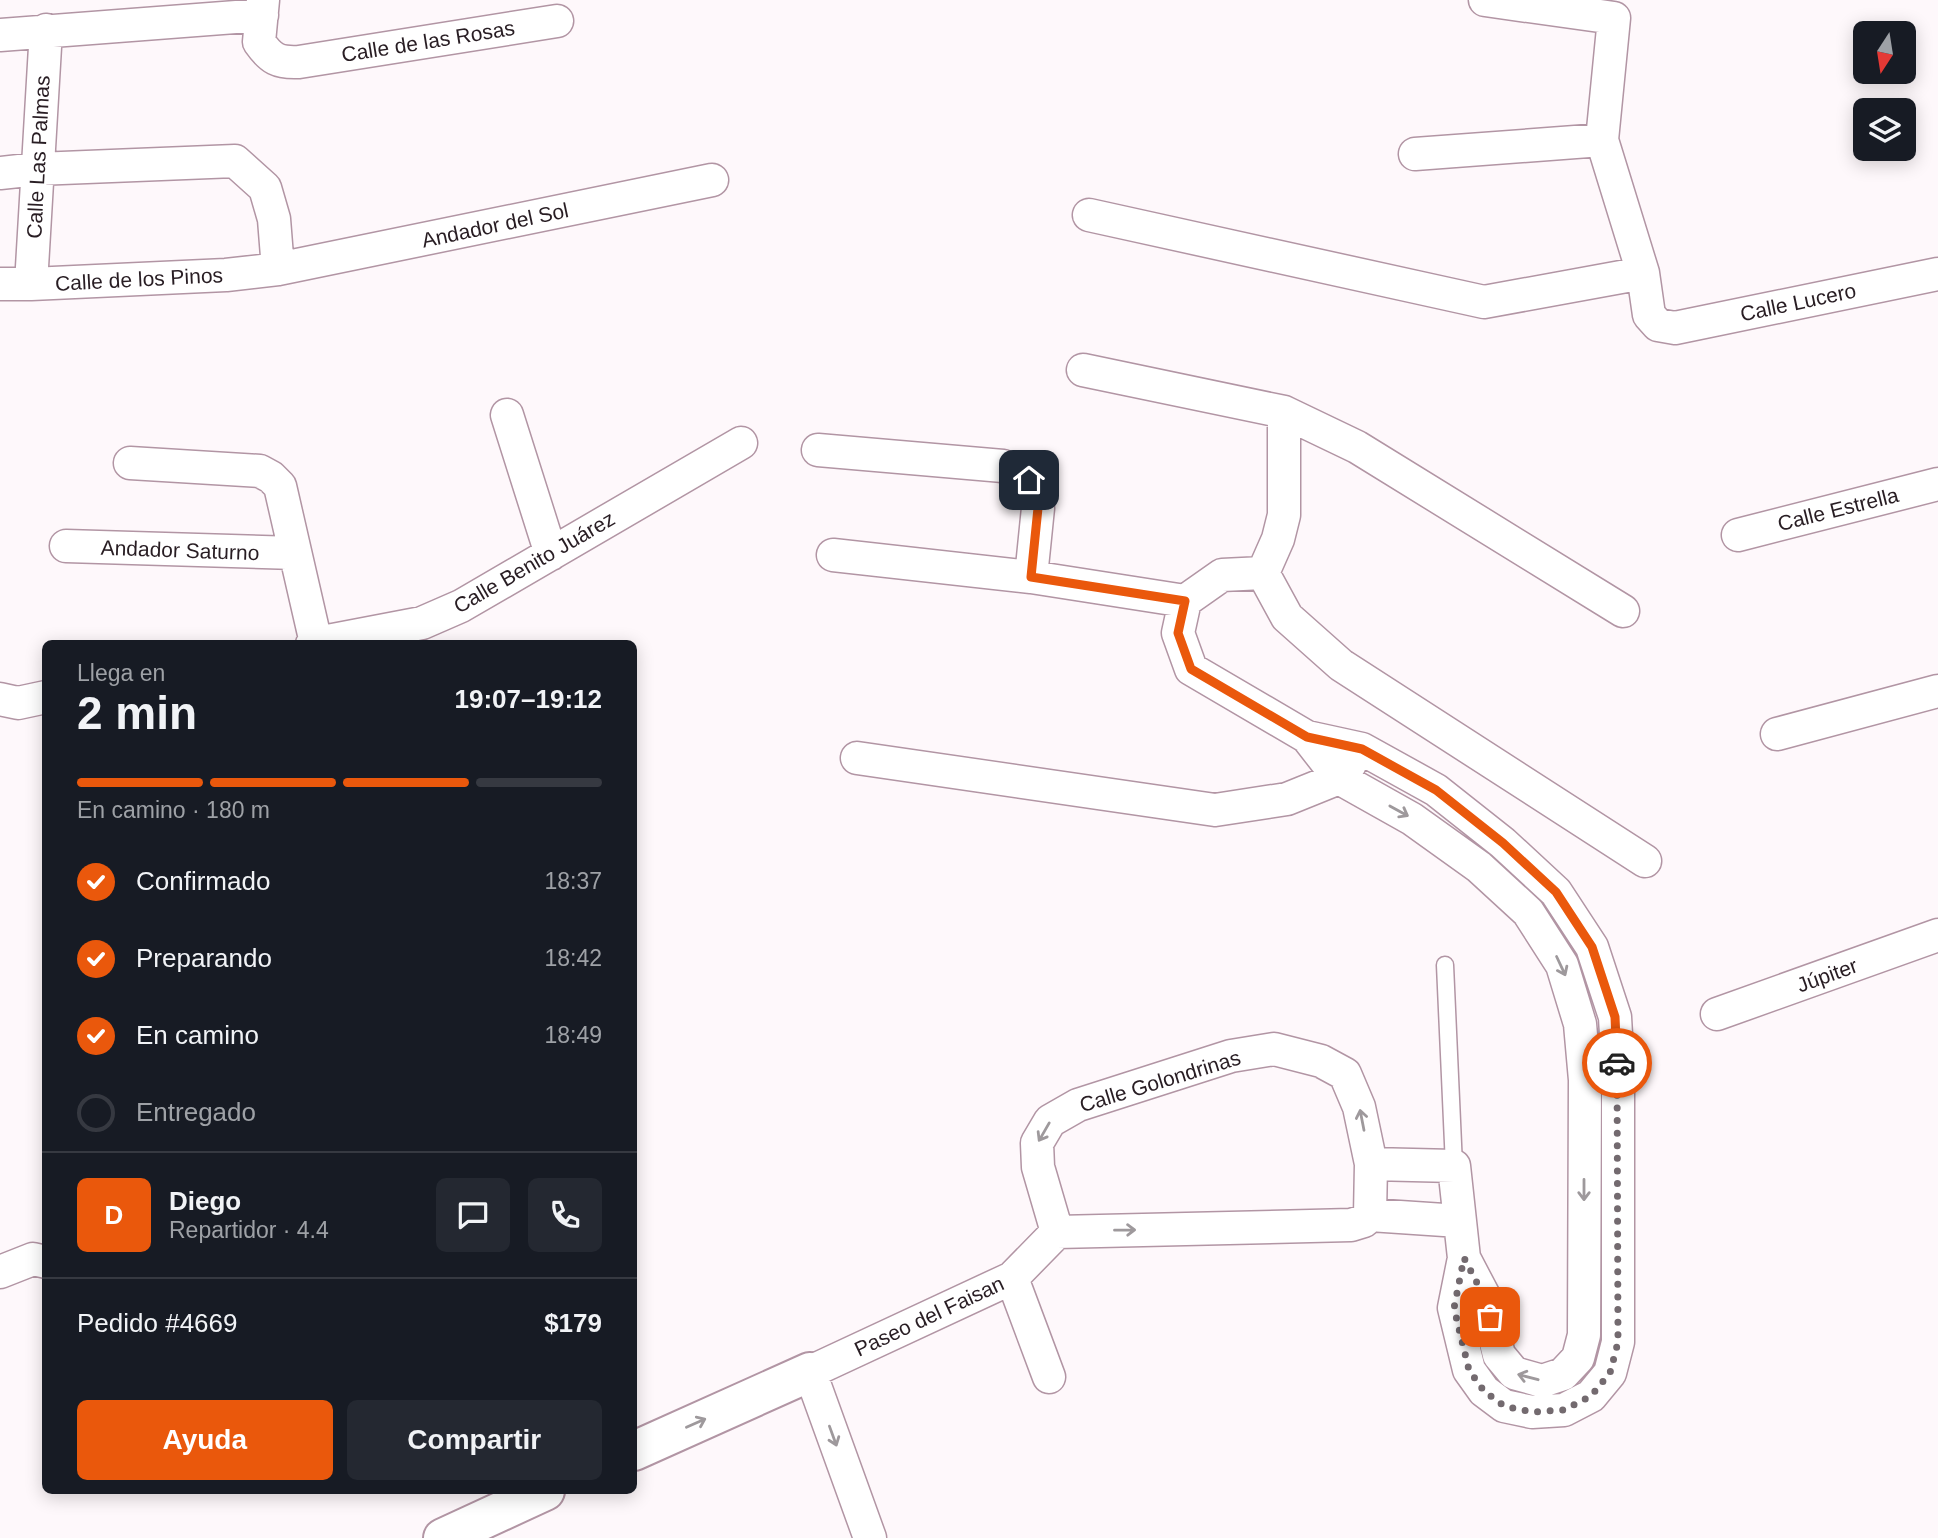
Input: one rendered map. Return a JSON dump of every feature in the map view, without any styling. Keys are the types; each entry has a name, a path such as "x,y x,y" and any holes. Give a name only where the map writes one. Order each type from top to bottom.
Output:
{"street":[{"path":"1089,215 1484,302 1643,273 1602,140 1614,18 1485,0"},
{"path":"0,35 262,7"},
{"name":"Calle de las Rosas","path":"262,7 259,42 268,54 283,63 557,21"},
{"name":"Calle Las Palmas","path":"15,284 37,169 46,30"},
{"path":"1415,154 1602,140"},
{"path":"0,173 37,169 235,161 265,188 274,219 278,269"},
{"name":"Andador del Sol","path":"278,269 712,180"},
{"name":"Calle de los Pinos","path":"15,284 226,275 278,269"},
{"name":"Calle Lucero","path":"1643,273 1649,315 1658,326 1675,328 1938,274"},
{"path":"1083,369 1284,412 1357,447 1623,611"},
{"path":"1263,573 1278,539 1283,514 1284,412"},
{"path":"507,415 551,554"},
{"name":"Calle Benito Juárez","path":"335,640 422,623 461,606 741,443"},
{"path":"818,450 1003,466 1029,480 1038,508 1031,577"},
{"path":"130,463 260,471 271,477 280,486 313,640"},
{"name":"Calle Estrella","path":"1738,535 1938,484"},
{"name":"Andador Saturno","path":"66,547 295,553"},
{"path":"833,555 1031,577 1185,601"},
{"path":"1263,573 1222,575 1185,601 1178,633 1191,669 1307,737 1362,749 1436,790 1503,843 1556,892 1592,947 1615,1017 1618,1070 1618,1342 1610,1373 1591,1396 1564,1410 1532,1412 1504,1406 1484,1391 1469,1370 1454,1308 1464,1258 1454,1166 1371,1164"},
{"path":"1263,573 1287,617 1341,665 1645,861"},
{"path":"1777,734 1938,691"},
{"path":"1307,737 1339,778 1412,819 1479,867 1528,912 1562,965 1580,1024 1585,1080 1584,1335 1577,1358 1563,1374 1542,1381 1514,1373 1499,1355 1485,1298 1464,1258"},
{"path":"857,758 1215,810 1287,799 1339,778 1362,749"},
{"name":"Júpiter","path":"1717,1014 1938,935"},
{"name":"Calle Golondrinas","path":"1057,1232 1038,1167 1037,1143 1051,1121 1078,1105 1231,1056 1274,1049 1321,1061 1345,1074 1359,1107 1371,1164 1361,1220"},
{"path":"1057,1232 1361,1220 1459,1221"},
{"name":"Paseo del Faisan","path":"637,1450 1012,1278 1057,1232"},
{"path":"0,1272 33,1259 42,1261"},
{"path":"1012,1278 1049,1377"},
{"path":"810,1372 870,1538"},
{"path":"443,1538 492,1528 541,1494"}],"lane":[{"path":"1445,965 1454,1166"}],"way so far":[{"path":"1490,1317 1485,1298 1464,1258 1454,1308 1469,1370 1484,1391 1504,1406 1532,1412 1564,1410 1591,1396 1610,1373 1618,1342 1617,1063"}],"route":[{"path":"1029,480 1038,508 1031,577 1185,601 1178,633 1191,669 1307,737 1362,749 1436,790 1503,843 1556,892 1592,947 1615,1017 1617,1063"}]}
